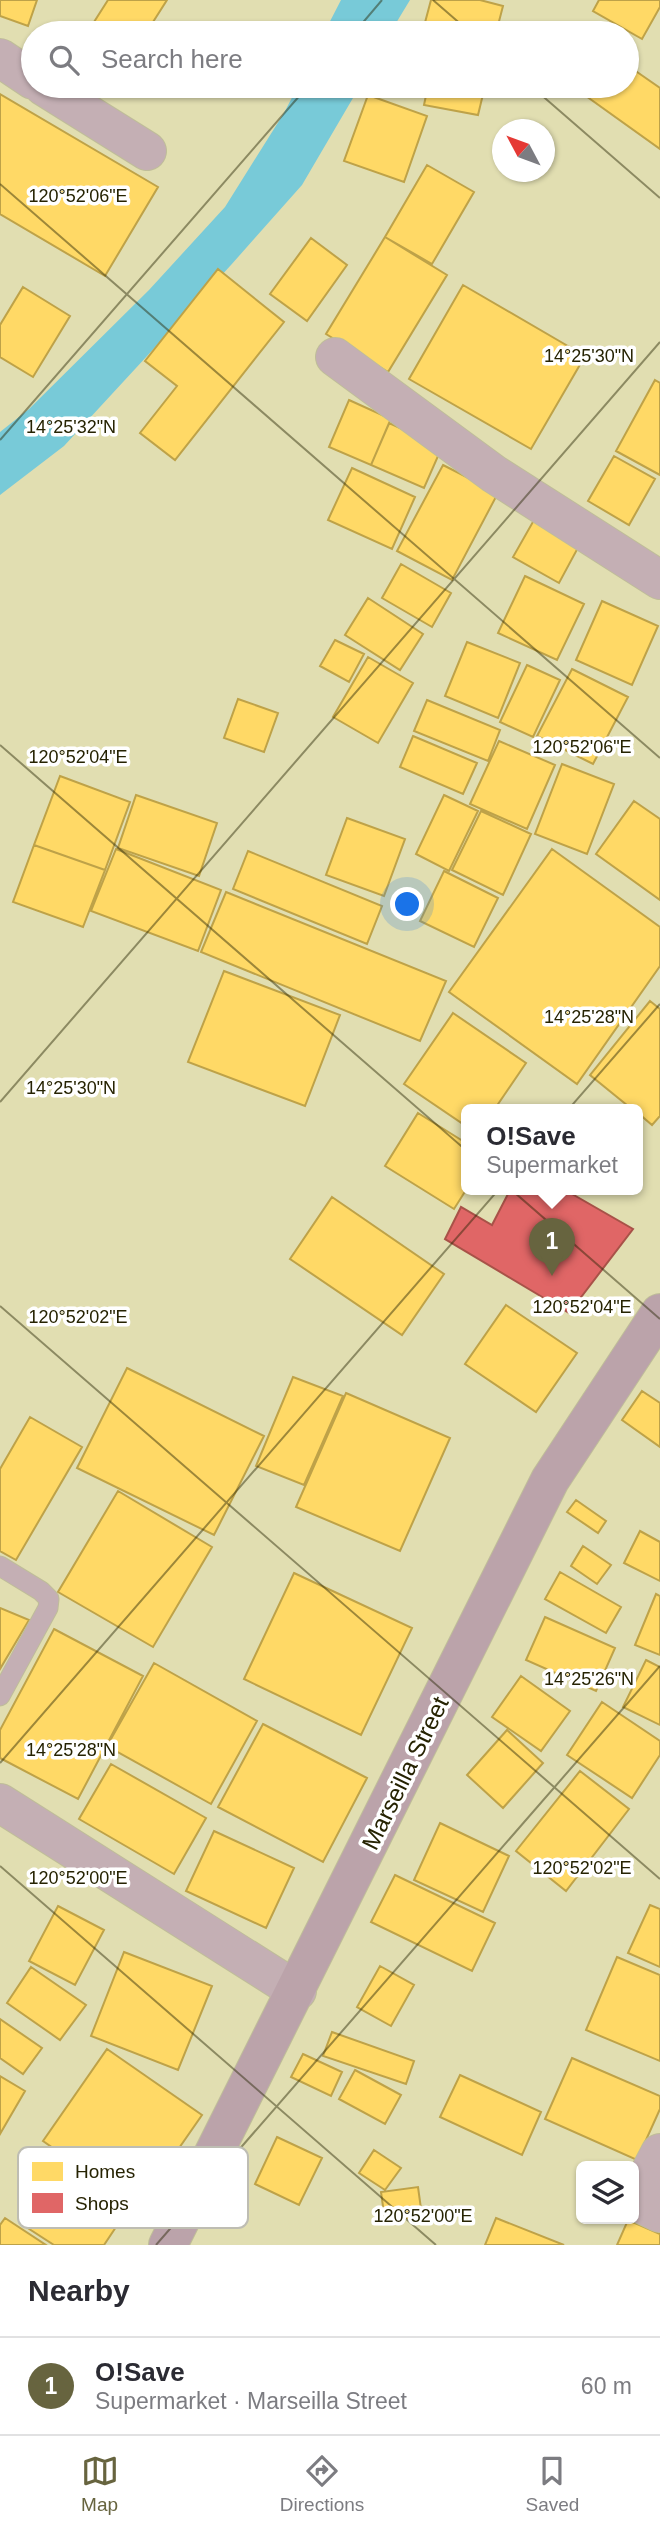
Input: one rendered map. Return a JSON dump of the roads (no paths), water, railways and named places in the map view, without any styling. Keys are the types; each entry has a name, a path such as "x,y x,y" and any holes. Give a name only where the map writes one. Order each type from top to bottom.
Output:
{"main road":[{"name":"Marseilla Street","path":"217,2147 550,1480 660,1312"},
{"name":"Marseilla Street","path":"167,2245 176,2228"}],"street":[{"path":"0,58 21,72"},
{"path":"62,98 147,151"},
{"path":"335,357 494,474 660,580"},
{"path":"0,1803 297,1990"},
{"path":"660,2153 635,2201 660,2213"}],"lane":[{"path":"0,1566 41,1591 49,1599 48,1608 0,1696"}],"water":[{"path":"341,0 410,0 397,21 330,21"},
{"path":"292,98 353,98 302,185 231,265 64,446 0,495 0,432 29,409 149,290 225,207"}],"place":[{"name":"O!Save","path":"552,1276"}]}
